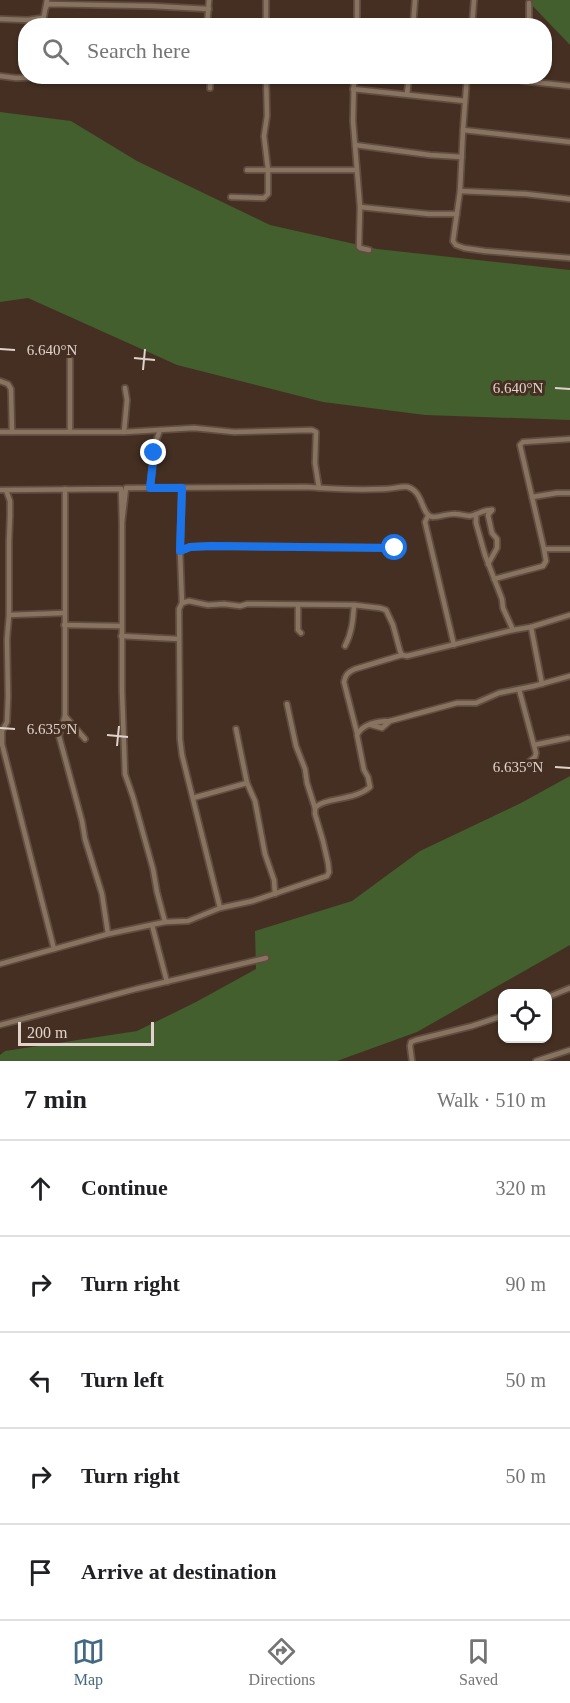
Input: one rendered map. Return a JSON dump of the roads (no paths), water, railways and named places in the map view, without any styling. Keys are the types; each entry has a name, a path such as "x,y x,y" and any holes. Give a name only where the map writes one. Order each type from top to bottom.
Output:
{"street":[{"path":"42,18 47,0"},
{"path":"207,18 209,0"},
{"path":"266,18 267,0"},
{"path":"357,0 357,18"},
{"path":"414,18 415,0"},
{"path":"473,18 474,0"},
{"path":"529,3 529,18"},
{"path":"46,7 48,4 209,9"},
{"path":"0,19 18,20"},
{"path":"0,76 18,78"},
{"path":"552,83 570,86"},
{"path":"210,84 210,88"},
{"path":"231,197 266,197 268,194 264,136 267,116 266,84"},
{"path":"353,84 360,207 359,247 369,250"},
{"path":"407,94 408,84"},
{"path":"468,84 462,130 460,191 453,241 456,245 485,251 570,258"},
{"path":"353,89 465,101"},
{"path":"462,130 570,142"},
{"path":"355,145 462,157"},
{"path":"247,170 357,170"},
{"path":"460,191 570,199"},
{"path":"360,207 429,214 457,214"},
{"path":"70,349 70,432"},
{"path":"0,381 8,384 11,389 12,432"},
{"path":"124,432 127,400 125,388"},
{"path":"0,432 124,432 194,428 234,432 312,430 316,432 315,463 319,488"},
{"path":"150,488 155,444 160,430"},
{"path":"494,579 543,566 546,561 520,444 570,439"},
{"path":"122,523 126,488 386,489 407,487 419,496 428,516"},
{"path":"182,488 180,551 182,603 179,609 180,739 220,908"},
{"path":"65,489 65,716 59,736 85,839 102,894 108,934"},
{"path":"0,490 121,489 121,636 125,774 134,797 165,922"},
{"path":"6,490 10,501 9,615 7,722 2,731 2,744 54,950"},
{"path":"532,497 570,493"},
{"path":"428,516 446,516 453,513 469,516 492,510 488,515 492,533 497,539 497,548 488,564"},
{"path":"477,513 476,523 488,564 513,630"},
{"path":"428,516 425,522 454,645"},
{"path":"469,516 476,523"},
{"path":"180,551 190,547 211,546 395,548"},
{"path":"544,549 570,549"},
{"path":"182,603 189,601 208,605 240,606 247,604 354,605 380,608 386,610 402,655"},
{"path":"297,605 298,630 301,633"},
{"path":"345,646 353,623 354,605"},
{"path":"9,615 64,613"},
{"path":"315,808 324,802 348,798 370,787 344,682 349,671 402,655 407,656 531,627 570,615"},
{"path":"64,625 121,626"},
{"path":"531,627 542,684"},
{"path":"121,636 179,639"},
{"path":"0,639 7,639"},
{"path":"357,735 358,731 379,721 390,721 446,706 476,703 499,693 570,676"},
{"path":"519,689 535,757 525,765"},
{"path":"0,964 108,934 165,922 188,921 220,908 253,901 327,876 328,863 323,841 305,769 296,746 287,704"},
{"path":"65,716 85,739"},
{"path":"236,729 247,783 255,801 265,854 273,880 274,894"},
{"path":"534,745 568,738"},
{"path":"193,798 247,783"},
{"path":"152,925 167,981"},
{"path":"0,1025 167,981 266,958"},
{"path":"552,995 570,988"},
{"path":"412,1061 411,1042 498,1017"},
{"path":"536,1061 570,1050"}]}
